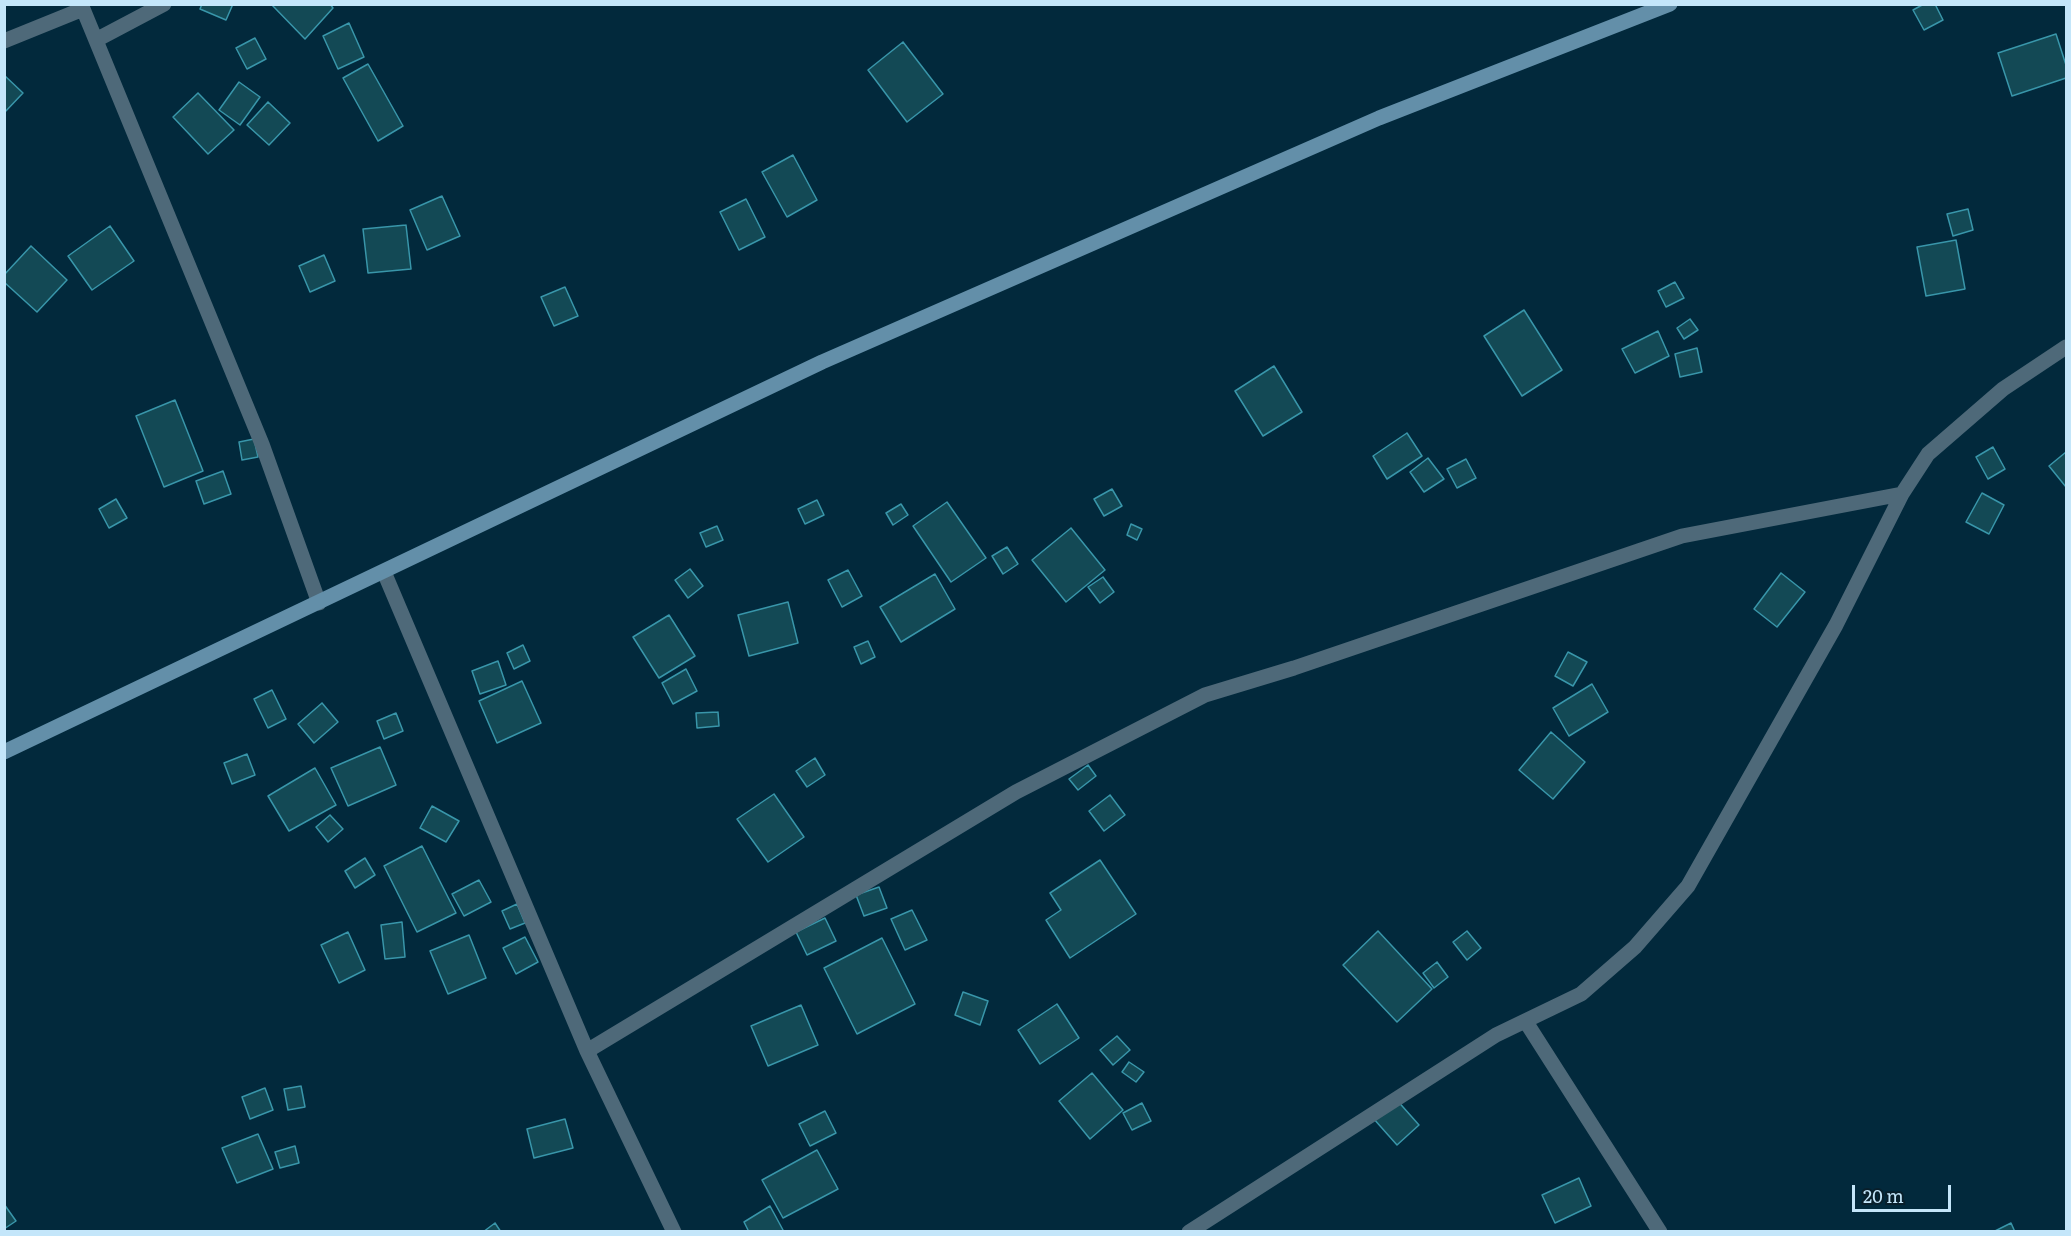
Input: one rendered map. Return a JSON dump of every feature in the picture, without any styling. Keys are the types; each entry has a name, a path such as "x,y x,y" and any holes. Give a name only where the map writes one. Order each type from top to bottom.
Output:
{"main road":[{"path":"4,752 822,362 1379,118 1670,4"}],"street":[{"path":"96,40 164,4"},
{"path":"4,41 82,7 262,444 319,603"},
{"path":"1189,1232 1496,1035 1581,994 1635,947 1688,886 1836,625 1902,494 1928,454 2003,389 2067,346"},
{"path":"587,1051 1016,792 1205,694 1294,668 1682,536 1902,494"},
{"path":"384,572 587,1051 675,1232"},
{"path":"1526,1022 1660,1232"}],"building":[{"path":"202,4 233,4 226,20 200,9"},
{"path":"271,4 330,4 333,8 305,39"},
{"path":"1924,4 1935,4 1943,20 1924,30 1913,10"},
{"path":"349,23 364,57 338,69 323,36"},
{"path":"2056,34 2066,65 2066,78 2012,96 1998,53"},
{"path":"255,38 266,59 247,69 236,48"},
{"path":"903,42 943,94 907,122 868,70"},
{"path":"368,64 403,126 378,141 343,78"},
{"path":"4,75 23,93 4,113"},
{"path":"239,82 260,97 240,125 219,110"},
{"path":"198,93 234,130 208,154 173,117"},
{"path":"268,102 290,123 269,145 247,125"},
{"path":"793,155 817,200 787,217 762,172"},
{"path":"442,196 460,236 427,250 410,210"},
{"path":"746,199 765,237 739,250 720,212"},
{"path":"1968,209 1973,230 1953,236 1947,214"},
{"path":"406,225 411,269 368,273 363,229"},
{"path":"110,226 134,261 92,290 68,256"},
{"path":"1956,240 1965,289 1926,296 1917,247"},
{"path":"31,246 67,280 37,312 4,282 4,275"},
{"path":"324,255 335,281 310,292 299,266"},
{"path":"1675,282 1684,298 1666,307 1658,291"},
{"path":"565,287 578,316 554,326 541,297"},
{"path":"1524,310 1562,370 1522,396 1484,336"},
{"path":"1690,319 1698,330 1684,339 1677,328"},
{"path":"1658,331 1669,356 1635,373 1622,349"},
{"path":"1697,348 1702,372 1680,377 1675,354"},
{"path":"1274,366 1302,412 1263,436 1235,391"},
{"path":"175,400 203,471 164,487 136,416"},
{"path":"1407,433 1422,456 1387,479 1373,456"},
{"path":"254,439 258,457 242,460 239,442"},
{"path":"1993,447 2005,469 1988,479 1976,457"},
{"path":"2066,452 2066,487 2049,466"},
{"path":"1428,458 1444,479 1424,492 1410,472"},
{"path":"1466,459 1476,478 1457,488 1447,469"},
{"path":"223,471 231,494 204,504 196,481"},
{"path":"1112,489 1122,506 1104,516 1094,499"},
{"path":"1982,493 2004,505 1989,534 1966,522"},
{"path":"116,499 127,518 109,528 99,509"},
{"path":"817,500 824,515 805,524 798,509"},
{"path":"947,502 986,558 951,582 913,526"},
{"path":"901,504 908,515 893,525 886,513"},
{"path":"1131,524 1142,529 1137,540 1127,535"},
{"path":"717,526 723,540 706,547 700,533"},
{"path":"1071,528 1105,570 1066,602 1032,560"},
{"path":"1007,547 1018,564 1003,574 992,556"},
{"path":"690,569 703,586 688,598 675,580"},
{"path":"848,570 862,596 842,607 828,580"},
{"path":"1781,573 1805,592 1777,627 1754,609"},
{"path":"935,574 955,609 901,642 880,607"},
{"path":"1103,577 1114,592 1100,603 1088,587"},
{"path":"788,602 798,643 749,656 738,615"},
{"path":"669,615 695,656 659,678 633,637"},
{"path":"868,641 875,657 861,664 854,647"},
{"path":"523,645 530,661 514,669 507,653"},
{"path":"1568,652 1587,662 1573,686 1555,676"},
{"path":"498,661 506,685 480,694 472,671"},
{"path":"686,669 697,691 673,704 662,683"},
{"path":"522,681 541,723 497,743 479,701"},
{"path":"1592,684 1608,712 1569,736 1553,708"},
{"path":"272,690 286,719 268,728 254,699"},
{"path":"322,703 338,722 314,743 298,724"},
{"path":"718,712 719,726 697,728 696,713"},
{"path":"396,713 403,731 384,739 377,721"},
{"path":"1551,732 1585,762 1553,799 1519,770"},
{"path":"380,747 396,785 348,806 331,768"},
{"path":"247,754 255,775 232,784 224,763"},
{"path":"815,758 825,775 807,787 796,771"},
{"path":"1088,765 1096,776 1078,790 1069,779"},
{"path":"315,768 336,805 289,831 268,796"},
{"path":"774,794 804,837 768,862 737,819"},
{"path":"1110,795 1125,815 1104,831 1089,811"},
{"path":"432,806 459,821 446,842 420,828"},
{"path":"330,815 343,829 328,842 316,827"},
{"path":"422,846 456,913 417,932 384,866"},
{"path":"365,858 375,875 355,888 345,871"},
{"path":"1100,860 1136,914 1070,958 1046,920 1061,910 1050,893"},
{"path":"479,880 491,902 464,916 452,894"},
{"path":"879,887 887,908 864,916 856,895"},
{"path":"517,904 525,923 510,929 502,911"},
{"path":"912,910 927,940 905,950 891,919"},
{"path":"825,918 836,941 807,955 796,932"},
{"path":"402,922 405,957 385,959 381,925"},
{"path":"1378,931 1432,989 1397,1022 1343,965"},
{"path":"1467,931 1481,948 1467,960 1453,942"},
{"path":"348,932 365,970 339,983 321,945"},
{"path":"469,935 486,978 448,994 430,951"},
{"path":"525,937 538,962 516,974 503,948"},
{"path":"882,938 915,1004 857,1034 824,968"},
{"path":"1437,962 1448,977 1434,988 1423,973"},
{"path":"963,992 988,1001 980,1025 955,1015"},
{"path":"1057,1004 1079,1038 1040,1064 1018,1030"},
{"path":"801,1005 818,1045 768,1066 751,1026"},
{"path":"1117,1036 1130,1050 1113,1065 1100,1050"},
{"path":"1129,1062 1144,1072 1136,1082 1122,1072"},
{"path":"1092,1073 1123,1110 1090,1139 1059,1101"},
{"path":"301,1086 305,1107 288,1110 284,1089"},
{"path":"265,1088 273,1110 250,1119 242,1097"},
{"path":"1395,1098 1419,1125 1397,1145 1373,1118"},
{"path":"1142,1103 1151,1121 1132,1130 1123,1113"},
{"path":"825,1111 836,1133 810,1146 799,1124"},
{"path":"565,1119 573,1148 534,1158 527,1129"},
{"path":"258,1134 273,1169 237,1183 222,1148"},
{"path":"295,1146 299,1163 280,1168 275,1152"},
{"path":"817,1150 838,1189 783,1218 762,1180"},
{"path":"1579,1178 1591,1206 1555,1223 1542,1195"},
{"path":"4,1204 16,1221 4,1229"},
{"path":"770,1206 783,1230 781,1232 749,1232 744,1222"},
{"path":"495,1223 501,1232 483,1232"},
{"path":"2011,1223 2015,1232 1993,1232"}]}
